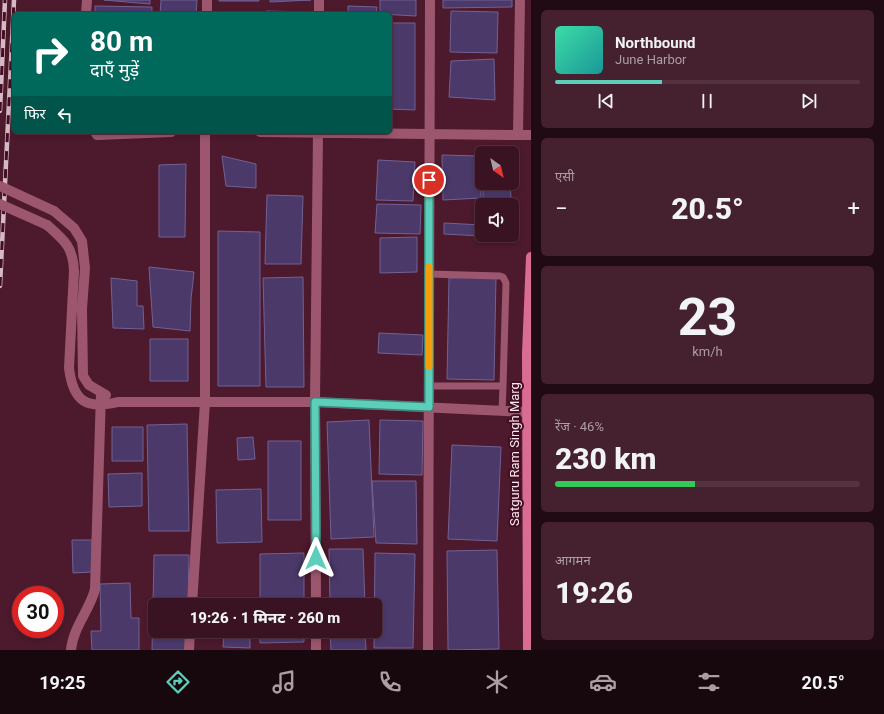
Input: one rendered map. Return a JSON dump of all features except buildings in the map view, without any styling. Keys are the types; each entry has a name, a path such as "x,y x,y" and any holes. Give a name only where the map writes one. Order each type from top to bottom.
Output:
{"main road":[{"name":"Satguru Ram Singh Marg","path":"528,650 529,536 527,353 531,257"}],"street":[{"path":"86,12 87,0"},
{"path":"207,0 207,12"},
{"path":"319,12 320,0"},
{"path":"428,650 430,0"},
{"path":"518,134 520,0"},
{"path":"392,133 531,135"},
{"path":"96,134 122,134"},
{"path":"192,598 205,402 205,134"},
{"path":"316,598 315,402 318,134"},
{"path":"0,186 54,211 74,228 82,241 85,268 82,310 83,376 89,385 118,402"},
{"path":"0,204 47,226 63,240 73,255 74,270 69,368 70,381 76,393 91,405 101,406 118,402 315,402 528,412"},
{"path":"71,650 73,638 92,600 95,589 101,393"},
{"path":"189,650 190,638"},
{"path":"316,638 316,650"}],"lane":[{"path":"429,274 503,277 506,283 502,411"},
{"path":"429,386 503,386"}],"railway":[{"path":"0,111 5,0"},
{"path":"13,12 14,0"},
{"path":"0,286 12,41"}],"slow traffic":[{"path":"429,267 429,366"}],"route":[{"path":"316,558 315,402 429,407 429,180"}]}
